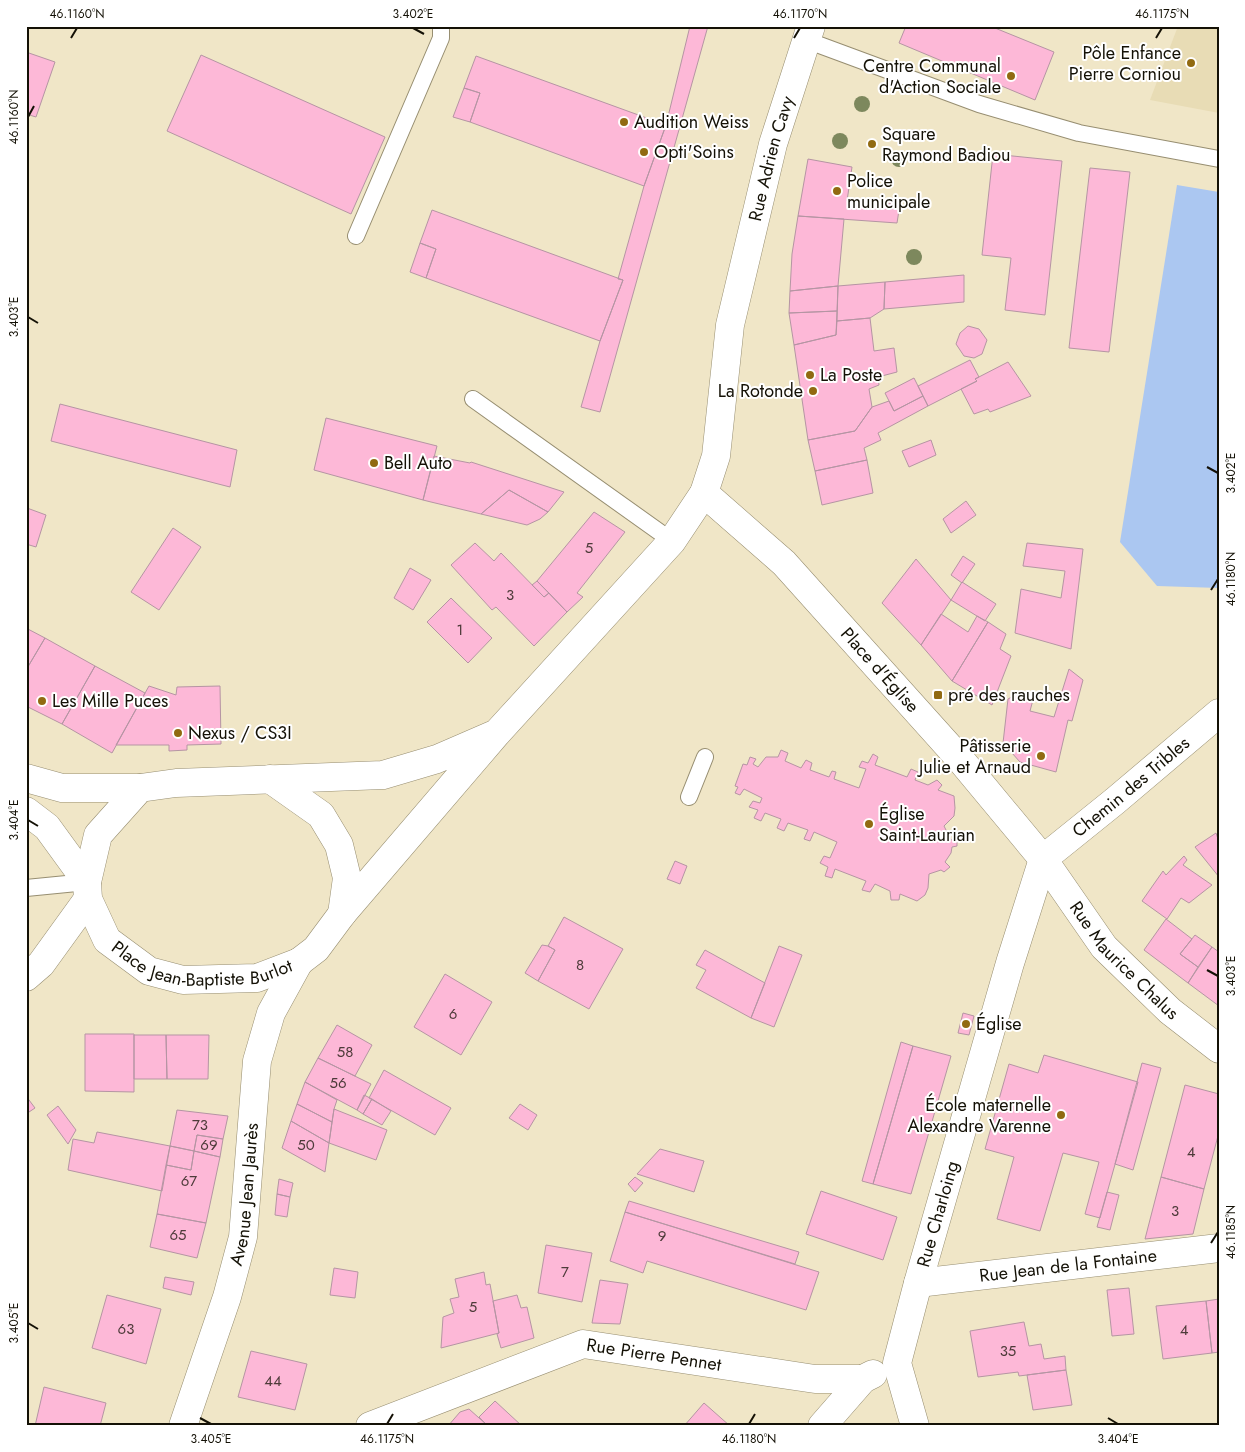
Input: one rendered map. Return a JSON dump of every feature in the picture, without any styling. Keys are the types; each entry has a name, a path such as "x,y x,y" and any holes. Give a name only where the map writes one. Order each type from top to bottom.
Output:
{"street":[{"name":"Rue Adrien Cavy","path":"704,493 716,456 730,324 773,144 808,33"},
{"path":"26,778 62,788 140,788 176,783 383,775 437,759 497,734 672,541 704,493"},
{"name":"Place d'Église","path":"704,493 784,563 960,758 1043,859"},
{"name":"Chemin des Tribles","path":"1043,859 1219,713"},
{"name":"Place Jean-Baptiste Burlot","path":"26,811 46,827 87,891 107,940 149,971 183,980 257,978 300,962 316,949 342,914 497,734"},
{"name":"Place Jean-Baptiste Burlot","path":"270,780 321,814 339,845 347,878 342,914"},
{"path":"26,977 42,964 87,891 98,835 140,788"},
{"name":"Rue Maurice Chalus","path":"1043,859 1104,947 1170,1011 1219,1049"},
{"name":"Rue Charloing","path":"915,1426 898,1363 918,1283 1010,963 1043,859"},
{"name":"Avenue Jean Jaurès","path":"183,1426 228,1297 243,1238 257,1061 271,1013 300,962"},
{"name":"Rue Jean de la Fontaine","path":"918,1283 1219,1248"},
{"name":"Rue Pierre Pennet","path":"370,1426 583,1344 815,1378 863,1379"},
{"path":"822,1426 863,1379 898,1363"}],"lane":[{"path":"356,236 440,38 441,26"},
{"path":"808,33 978,104 1079,132 1219,159"},
{"path":"473,399 672,541"},
{"path":"689,798 705,757"},
{"path":"26,888 87,891"}],"shaded area":[{"name":"Pôle Enfance Pierre Corniou","path":"1178,26 1219,26 1219,113 1150,100"}],"water":[{"path":"1177,185 1219,192 1219,588 1157,586 1120,542"}],"building":[{"path":"690,26 708,26 600,412 581,407 600,341 623,280 618,279 644,186 666,125"},
{"name":"Centre Communal d'Action Sociale","path":"906,26 990,26 1054,52 1035,100 899,43"},
{"path":"26,52 55,62 36,117 26,114"},
{"path":"201,55 385,137 351,214 167,131"},
{"path":"476,56 666,125 644,186 470,122 480,93 464,88"},
{"path":"464,88 480,93 470,122 453,117"},
{"path":"993,154 1062,161 1045,315 1005,310 1011,258 982,255"},
{"path":"808,159 852,167 847,201 900,204 897,223 798,216"},
{"path":"1090,168 1130,172 1109,352 1069,348"},
{"path":"432,210 623,280 600,341 426,278 436,249 420,243"},
{"path":"798,216 844,219 838,286 790,291 792,254"},
{"path":"420,243 436,249 426,278 410,272"},
{"path":"964,275 964,302 884,309 885,282"},
{"path":"885,282 884,309 870,318 837,321 838,286"},
{"path":"838,286 837,311 789,313 790,291"},
{"path":"837,311 836,335 794,345 789,313"},
{"path":"870,318 874,351 894,348 897,372 878,377 879,385 869,389 872,407 855,431 808,440 794,345 836,335 837,321"},
{"path":"968,326 979,329 987,340 982,354 974,358 964,356 956,344 960,333"},
{"path":"970,360 979,377 975,379 977,381 928,406 918,386"},
{"path":"1008,362 1031,396 990,412 988,409 974,414 961,389 977,381 975,379"},
{"path":"914,378 923,396 894,411 885,393"},
{"path":"923,396 928,406 878,433 881,440 864,448 867,460 815,471 808,440 855,431 872,407 889,401 894,411"},
{"path":"60,404 237,450 230,487 51,441"},
{"name":"Bell Auto","path":"326,418 437,446 423,500 314,470"},
{"path":"931,440 936,455 909,467 902,451"},
{"path":"434,456 471,462 564,492 548,512 509,490 481,514 423,500"},
{"path":"867,460 873,493 822,505 815,471"},
{"path":"509,490 548,512 540,519 527,525 481,514"},
{"path":"966,501 976,515 951,533 943,519"},
{"path":"27,508 46,515 36,547 26,544"},
{"path":"594,512 625,532 577,593 583,597 567,612 537,581"},
{"path":"173,528 201,547 159,610 131,592"},
{"path":"475,543 494,561 501,553 544,597 549,593 567,612 534,646 496,607 492,610 451,565"},
{"path":"1027,543 1083,549 1071,649 1015,633 1021,589 1061,598 1065,571 1023,566"},
{"path":"963,556 975,564 962,583 951,575"},
{"path":"916,559 951,600 921,645 882,603"},
{"path":"410,568 431,580 413,610 394,598"},
{"path":"537,581 549,593 544,597 532,585"},
{"path":"962,582 996,604 985,621 951,600"},
{"path":"451,598 492,638 468,663 427,622"},
{"path":"941,614 968,632 977,616 988,622 952,681 921,645"},
{"path":"988,622 1006,634 1000,649 1011,656 992,705 952,681"},
{"path":"26,628 45,638 26,670"},
{"path":"45,638 95,666 62,724 26,706 26,670"},
{"path":"95,666 145,693 112,753 62,724"},
{"path":"1069,669 1083,680 1072,721 1068,720 1056,772 1020,762 1003,743 1008,699 1019,693 1034,696 1030,711 1054,717"},
{"path":"149,686 176,695 177,687 220,686 221,744 187,745 187,750 169,751 169,745 116,745"},
{"name":"Église Saint-Laurian","path":"781,750 788,753 785,761 801,768 806,760 812,763 810,770 829,777 832,771 836,772 834,779 859,788 866,769 859,767 862,761 868,763 873,754 878,757 875,765 907,777 911,769 918,772 915,780 928,785 937,780 942,785 938,790 954,796 954,816 944,826 951,840 957,839 957,846 952,847 951,853 945,862 950,867 944,872 941,870 929,874 928,888 925,895 917,901 900,894 899,900 891,900 890,891 875,884 870,892 862,890 866,881 835,869 832,878 825,876 828,867 820,863 824,856 830,858 837,842 814,832 810,841 804,839 808,830 788,823 784,831 777,828 781,819 765,813 761,821 754,818 758,810 749,807 753,801 760,803 762,798 744,789 740,795 735,793 738,787 735,786 743,764 747,765 750,757 756,759 753,764 758,767 766,757 778,757"},
{"path":"1216,833 1219,842 1219,877 1195,847"},
{"path":"1184,856 1187,860 1183,865 1212,885 1189,903 1181,898 1167,919 1142,901 1163,871 1166,875"},
{"path":"675,861 687,866 680,884 667,879"},
{"path":"564,917 623,949 589,1009 538,981 555,950 548,946"},
{"path":"1166,919 1192,939 1180,954 1198,967 1188,983 1144,950"},
{"path":"1195,935 1212,947 1198,967 1180,954"},
{"path":"542,945 555,950 538,981 525,973"},
{"path":"779,946 802,955 774,1027 751,1018"},
{"path":"1212,947 1219,952 1219,1006 1188,983"},
{"path":"705,950 765,983 751,1018 696,988 706,970 696,965"},
{"path":"445,974 492,1002 461,1055 414,1027"},
{"name":"Église","path":"963,1013 974,1016 969,1035 958,1033"},
{"path":"337,1025 372,1045 355,1076 318,1058"},
{"path":"85,1034 134,1034 134,1092 85,1091"},
{"path":"134,1035 166,1035 167,1079 134,1079"},
{"path":"166,1035 209,1035 208,1079 167,1079"},
{"path":"901,1042 913,1046 873,1184 862,1181"},
{"path":"913,1046 951,1056 911,1194 873,1184"},
{"name":"École maternelle Alexandre Varenne","path":"1044,1055 1138,1082 1100,1218 1085,1214 1099,1162 1063,1153 1040,1231 997,1219 1014,1157 985,1149 1009,1064 1038,1073"},
{"path":"318,1058 371,1084 357,1110 305,1082"},
{"path":"1142,1063 1161,1068 1133,1170 1115,1164"},
{"path":"384,1070 451,1108 435,1135 369,1098"},
{"path":"305,1082 337,1100 332,1122 297,1104"},
{"path":"1185,1085 1219,1094 1219,1132 1204,1189 1161,1177"},
{"path":"364,1095 372,1099 363,1114 357,1110"},
{"path":"26,1096 35,1108 26,1114"},
{"path":"372,1099 391,1111 382,1125 363,1114"},
{"path":"297,1104 332,1122 329,1143 291,1121"},
{"path":"520,1104 537,1115 528,1130 509,1118"},
{"path":"58,1106 76,1130 68,1144 47,1115"},
{"path":"334,1109 387,1130 376,1160 329,1143"},
{"path":"177,1110 228,1116 223,1139 197,1135 194,1151 170,1146"},
{"path":"291,1121 329,1143 325,1172 282,1148"},
{"path":"97,1132 170,1146 162,1191 68,1170 73,1139 94,1143"},
{"path":"197,1135 223,1139 220,1157 194,1151"},
{"path":"170,1146 194,1151 191,1170 166,1165"},
{"path":"660,1149 704,1161 694,1192 637,1174"},
{"path":"194,1151 220,1157 206,1223 157,1214 166,1165 191,1170"},
{"path":"635,1177 643,1183 635,1192 628,1184"},
{"path":"1161,1177 1204,1189 1193,1234 1145,1239"},
{"path":"279,1179 293,1183 290,1197 277,1194"},
{"path":"821,1191 897,1217 883,1260 806,1234"},
{"path":"1107,1192 1119,1195 1110,1230 1097,1227"},
{"path":"277,1194 290,1197 287,1217 275,1215"},
{"path":"629,1201 799,1252 795,1264 625,1212"},
{"path":"625,1212 819,1272 806,1310 647,1261 643,1273 610,1261"},
{"path":"157,1214 206,1223 197,1258 150,1247"},
{"path":"546,1245 592,1253 582,1302 538,1293"},
{"path":"334,1268 358,1272 355,1298 330,1295"},
{"path":"484,1272 486,1285 490,1284 499,1333 441,1348 443,1317 454,1313 450,1299 459,1297 455,1279"},
{"path":"165,1277 194,1282 191,1295 163,1288"},
{"path":"600,1280 628,1284 620,1324 592,1323"},
{"path":"1129,1288 1134,1334 1112,1336 1107,1290"},
{"path":"107,1295 161,1309 146,1364 92,1348"},
{"path":"517,1295 521,1308 527,1307 534,1338 501,1348 497,1334 499,1333 493,1301"},
{"path":"1219,1299 1219,1352 1212,1353 1206,1301"},
{"path":"1206,1301 1212,1353 1163,1359 1156,1306"},
{"path":"1024,1322 1029,1346 1041,1344 1044,1359 1065,1356 1066,1370 1019,1376 1018,1372 978,1377 970,1331"},
{"path":"251,1351 307,1364 295,1410 238,1397"},
{"path":"1066,1370 1072,1405 1033,1410 1027,1375"},
{"path":"44,1387 106,1403 100,1426 35,1426"},
{"path":"495,1401 522,1426 488,1426 479,1417"},
{"path":"704,1403 730,1426 684,1426"},
{"path":"469,1409 488,1426 448,1426 460,1412"}],"place":[{"name":"Pôle Enfance Pierre Corniou","path":"1191,63"},
{"name":"Centre Communal d'Action Sociale","path":"1011,76"},
{"name":"Audition Weiss","path":"624,122"},
{"name":"Square Raymond Badiou","path":"872,144"},
{"name":"Opti'Soins","path":"644,152"},
{"name":"Police municipale","path":"837,191"},
{"name":"La Poste","path":"810,375"},
{"name":"La Rotonde","path":"813,391"},
{"name":"Bell Auto","path":"374,463"},
{"name":"pré des rauches","path":"938,695"},
{"name":"Les Mille Puces","path":"42,701"},
{"name":"Nexus / CS3I","path":"178,733"},
{"name":"Pâtisserie Julie et Arnaud","path":"1041,756"},
{"name":"Église Saint-Laurian","path":"869,824"},
{"name":"Église","path":"966,1024"},
{"name":"École maternelle Alexandre Varenne","path":"1061,1115"}]}
